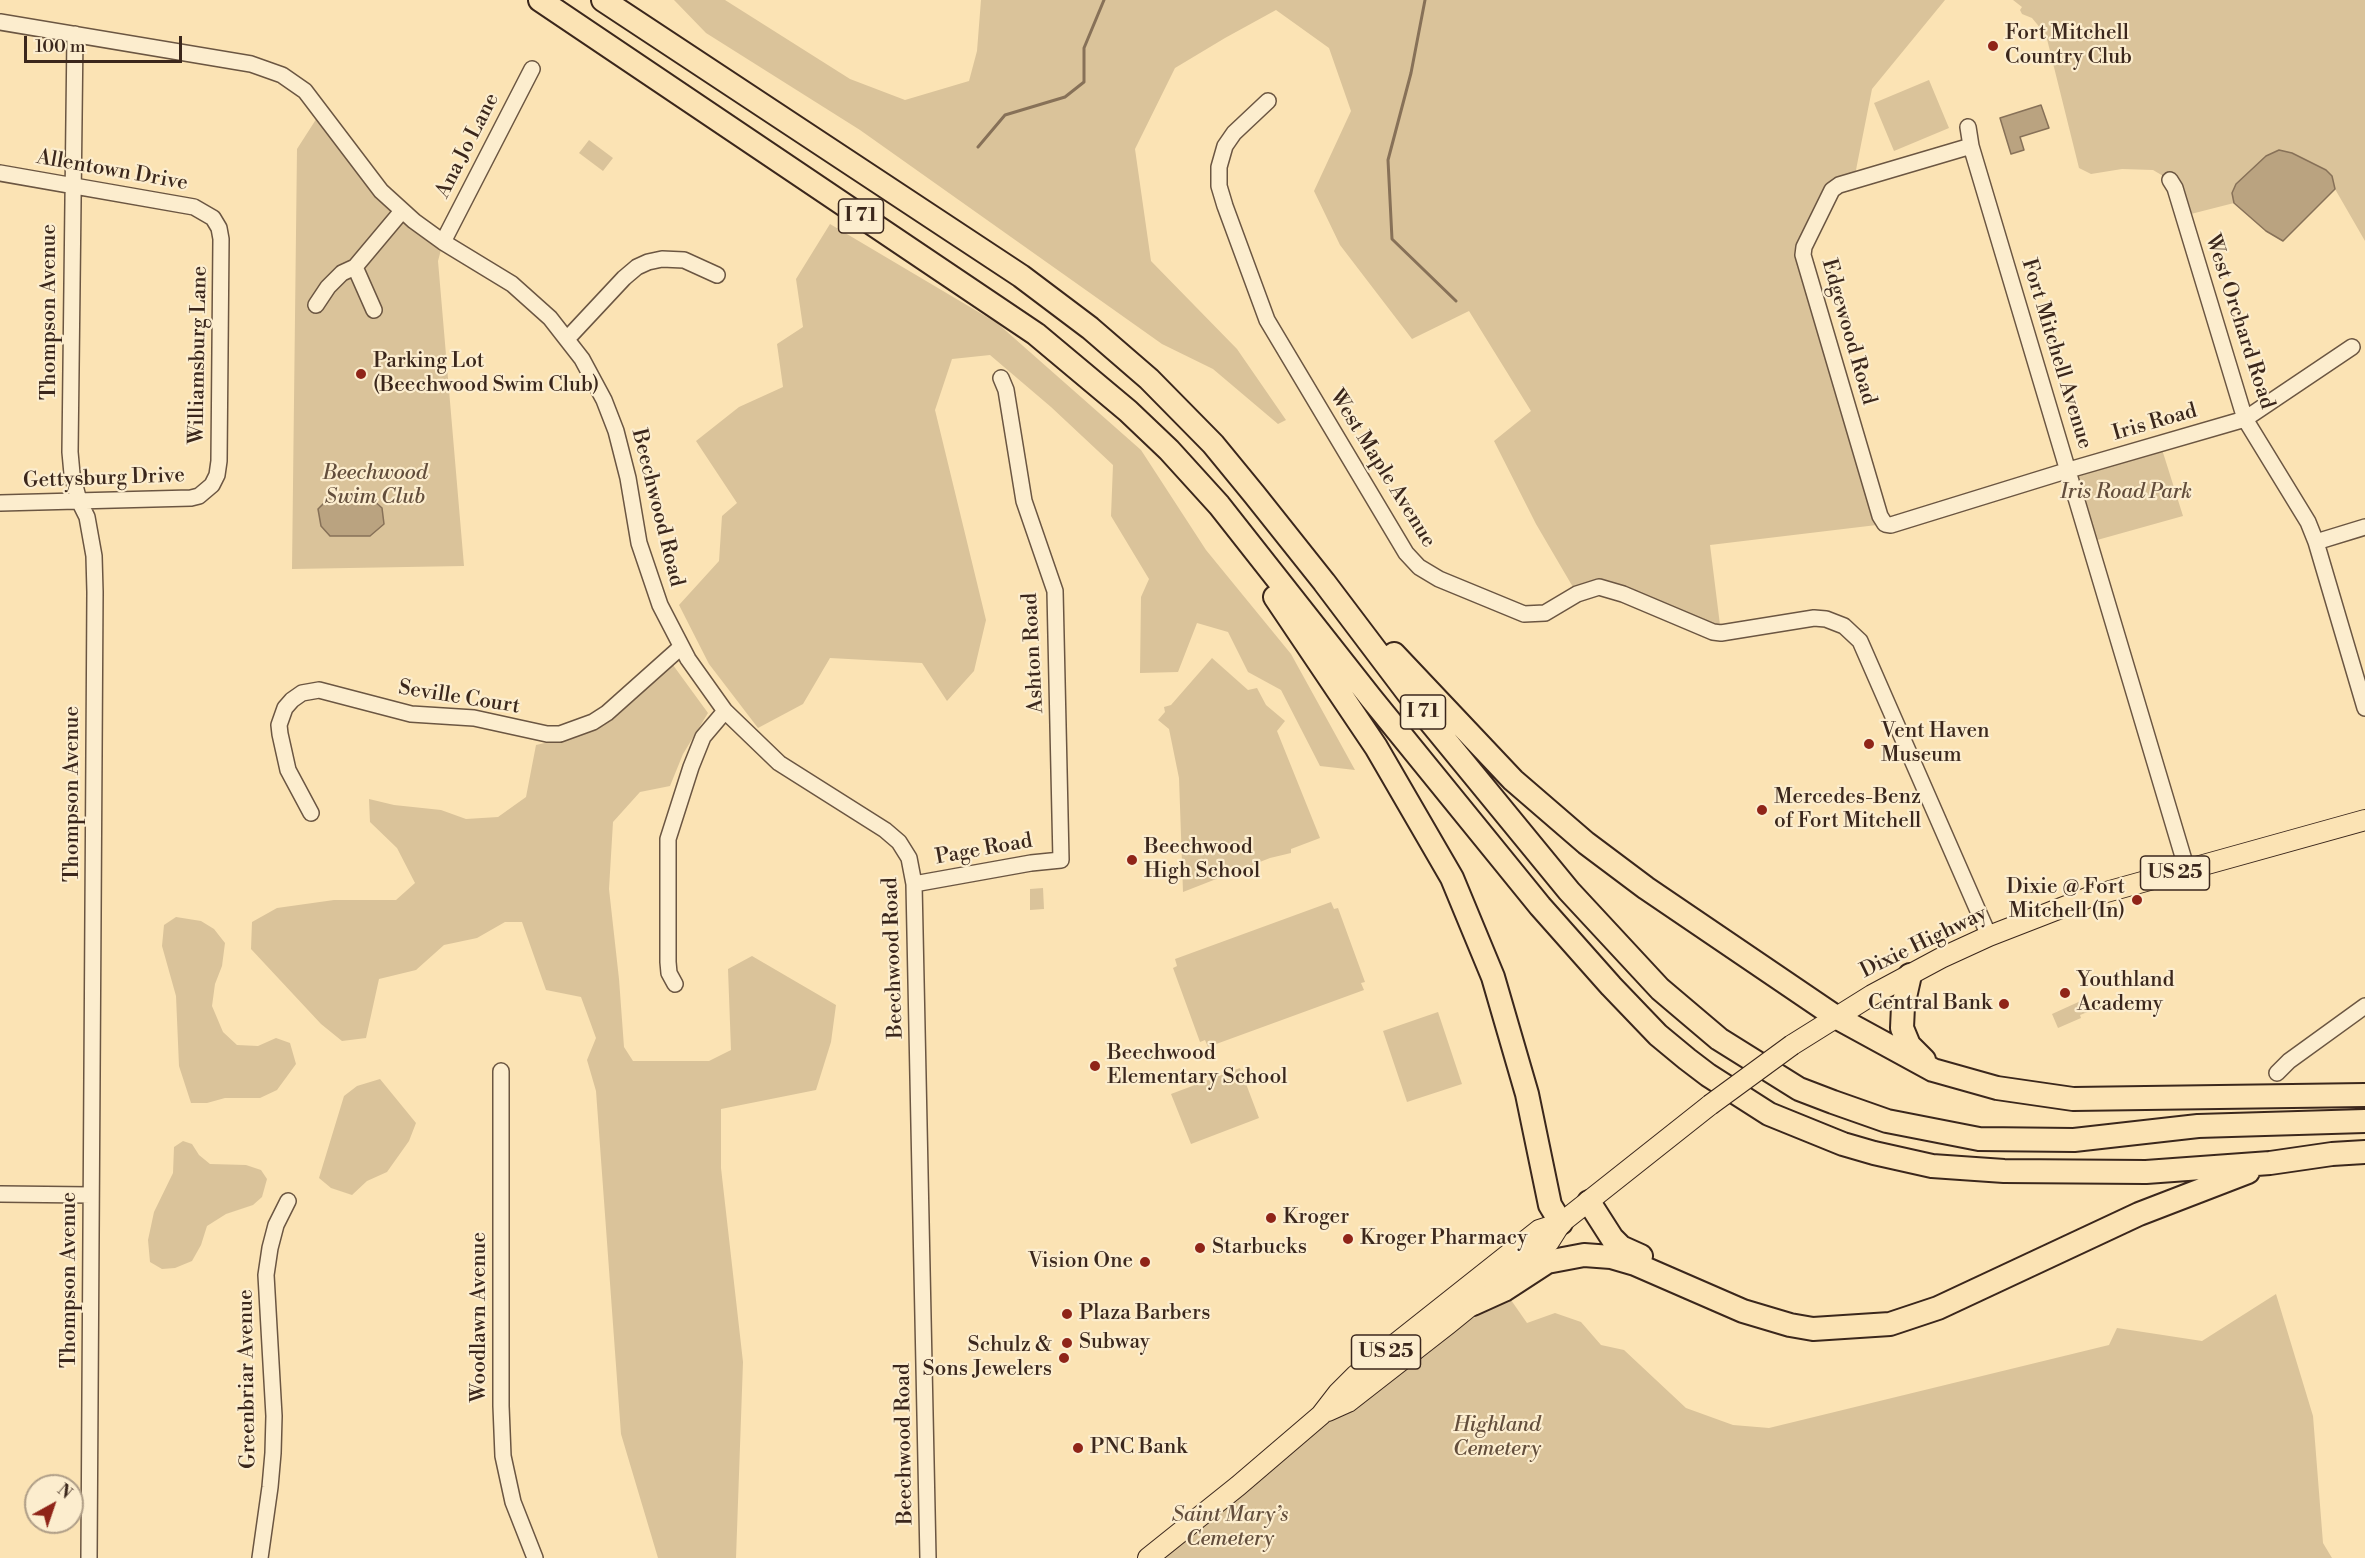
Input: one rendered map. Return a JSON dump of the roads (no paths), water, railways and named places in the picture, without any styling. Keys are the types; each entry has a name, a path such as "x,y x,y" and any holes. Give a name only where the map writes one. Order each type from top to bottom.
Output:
{"highway":[{"name":"I 71","path":"540,0 1036,334 1098,384 1169,450 1219,505 1371,698 1540,906 1658,1035 1708,1076 1769,1114 1807,1130 1874,1153 1932,1166 2004,1171 2146,1172 2270,1163 2357,1152"},
{"name":"I 71","path":"603,0 1021,276 1090,328 1149,379 1213,444 1324,582 1430,721 1569,891 1660,990 1719,1039 1799,1089 1887,1121 1980,1139 2074,1140 2198,1126 2358,1121"},
{"path":"1169,450 1268,586 1376,747 1452,878 1493,977 1527,1094 1550,1205 1561,1222"},
{"path":"1324,582 1514,780 1586,843 1646,888 1836,1017 1934,1070 1996,1088 2073,1099 2361,1095"},
{"path":"1910,975 1903,1006 1902,1028 1909,1045 1934,1070"},
{"path":"1473,1304 1504,1290 1546,1262 1584,1255 1611,1257 1687,1286 1743,1311 1813,1329 1890,1324 1938,1308 2139,1214 2270,1163"},
{"path":"1589,1202 1603,1226 1616,1242 1687,1286"}],"main road":[{"name":"Dixie Highway","path":"1148,1558 1238,1486 1320,1415 1356,1375 1539,1230 1561,1222 1589,1202 1710,1105 1792,1045 1836,1017 1910,975 1989,936 2092,896 2365,820"},
{"name":"Dixie Highway","path":"1320,1415 1348,1402 1473,1304 1549,1242 1561,1222"}],"street":[{"name":"Beechwood Road","path":"0,22 251,64 282,75 305,91 322,110 370,178 402,211 442,242 512,284 544,312 582,359 604,400 616,431 639,543 660,605 681,647 725,711 779,764 885,831 899,842 909,858 914,884 928,1558"},
{"name":"Thompson Avenue","path":"75,34 70,452 72,474 79,501 87,517 94,556 95,580 89,1558"},
{"name":"Ana Jo Lane","path":"442,242 532,69"},
{"name":"West Maple Avenue","path":"1268,101 1234,133 1224,146 1219,167 1219,186 1225,206 1267,320 1406,553 1419,567 1439,579 1524,614 1545,613 1577,594 1599,587 1623,594 1713,632 1721,633 1814,618 1826,619 1844,626 1860,641 1989,936"},
{"name":"Fort Mitchell Avenue","path":"1968,127 1971,146 2187,870"},
{"name":"Edgewood Road","path":"1885,524 1880,516 1803,255 1803,248 1833,190 1839,185 1971,146"},
{"name":"Allentown Drive","path":"0,173 194,207 213,218"},
{"name":"West Orchard Road","path":"2170,180 2175,188 2245,419 2302,512 2316,542 2365,708"},
{"path":"316,305 328,287 342,273 355,267 402,211"},
{"name":"Williamsburg Lane","path":"206,491 217,475 219,461 221,239 219,228 213,218"},
{"path":"567,339 624,278 637,267 648,262 662,259 684,260 717,275"},
{"path":"355,267 374,310"},
{"name":"Iris Road","path":"1885,524 1891,525 2245,419 2352,347"},
{"name":"Ashton Road","path":"1001,378 1006,390 1024,501 1055,591 1061,860"},
{"name":"Gettysburg Drive","path":"0,503 191,498 206,491"},
{"path":"2316,542 2365,527"},
{"name":"Seville Court","path":"311,813 288,770 279,725 285,708 302,693 319,690 411,714 474,718 548,734 560,734 593,722 608,713 681,647"},
{"path":"675,984 669,973 668,962 668,839 703,737 725,711"},
{"name":"Page Road","path":"914,884 1031,863 1061,860"},
{"path":"2277,1073 2289,1061 2365,1006"},
{"name":"Woodlawn Avenue","path":"501,1071 503,1456 513,1502 535,1558"},
{"path":"0,1194 91,1195"},
{"name":"Greenbriar Avenue","path":"260,1558 273,1453 274,1416 266,1275 276,1225 288,1201"}],"waterway":[{"path":"978,147 1005,115 1065,97 1084,82 1084,48 1104,0"},
{"path":"1425,0 1411,73 1388,160 1392,239 1456,301"}],"place":[{"name":"Fort Mitchell Country Club","path":"1993,46"},
{"name":"Parking Lot (Beechwood Swim Club)","path":"361,374"},
{"name":"Vent Haven Museum","path":"1869,744"},
{"name":"Mercedes-Benz of Fort Mitchell","path":"1762,810"},
{"name":"Beechwood High School","path":"1132,860"},
{"name":"Dixie @ Fort Mitchell (In)","path":"2137,900"},
{"name":"Youthland Academy","path":"2065,993"},
{"name":"Central Bank","path":"2004,1004"},
{"name":"Beechwood Elementary School","path":"1095,1066"},
{"name":"Kroger","path":"1271,1218"},
{"name":"Kroger Pharmacy","path":"1348,1239"},
{"name":"Starbucks","path":"1200,1248"},
{"name":"Vision One","path":"1145,1262"},
{"name":"Plaza Barbers","path":"1067,1314"},
{"name":"Subway","path":"1067,1343"},
{"name":"Schulz & Sons Jewelers","path":"1064,1358"},
{"name":"PNC Bank","path":"1078,1448"}],"park label":[{"name":"Beechwood Swim Club","path":"375,486"},
{"name":"Iris Road Park","path":"2126,493"},
{"name":"Highland Cemetery","path":"1497,1438"},
{"name":"Saint Mary’s Cemetery","path":"1230,1528"}]}
